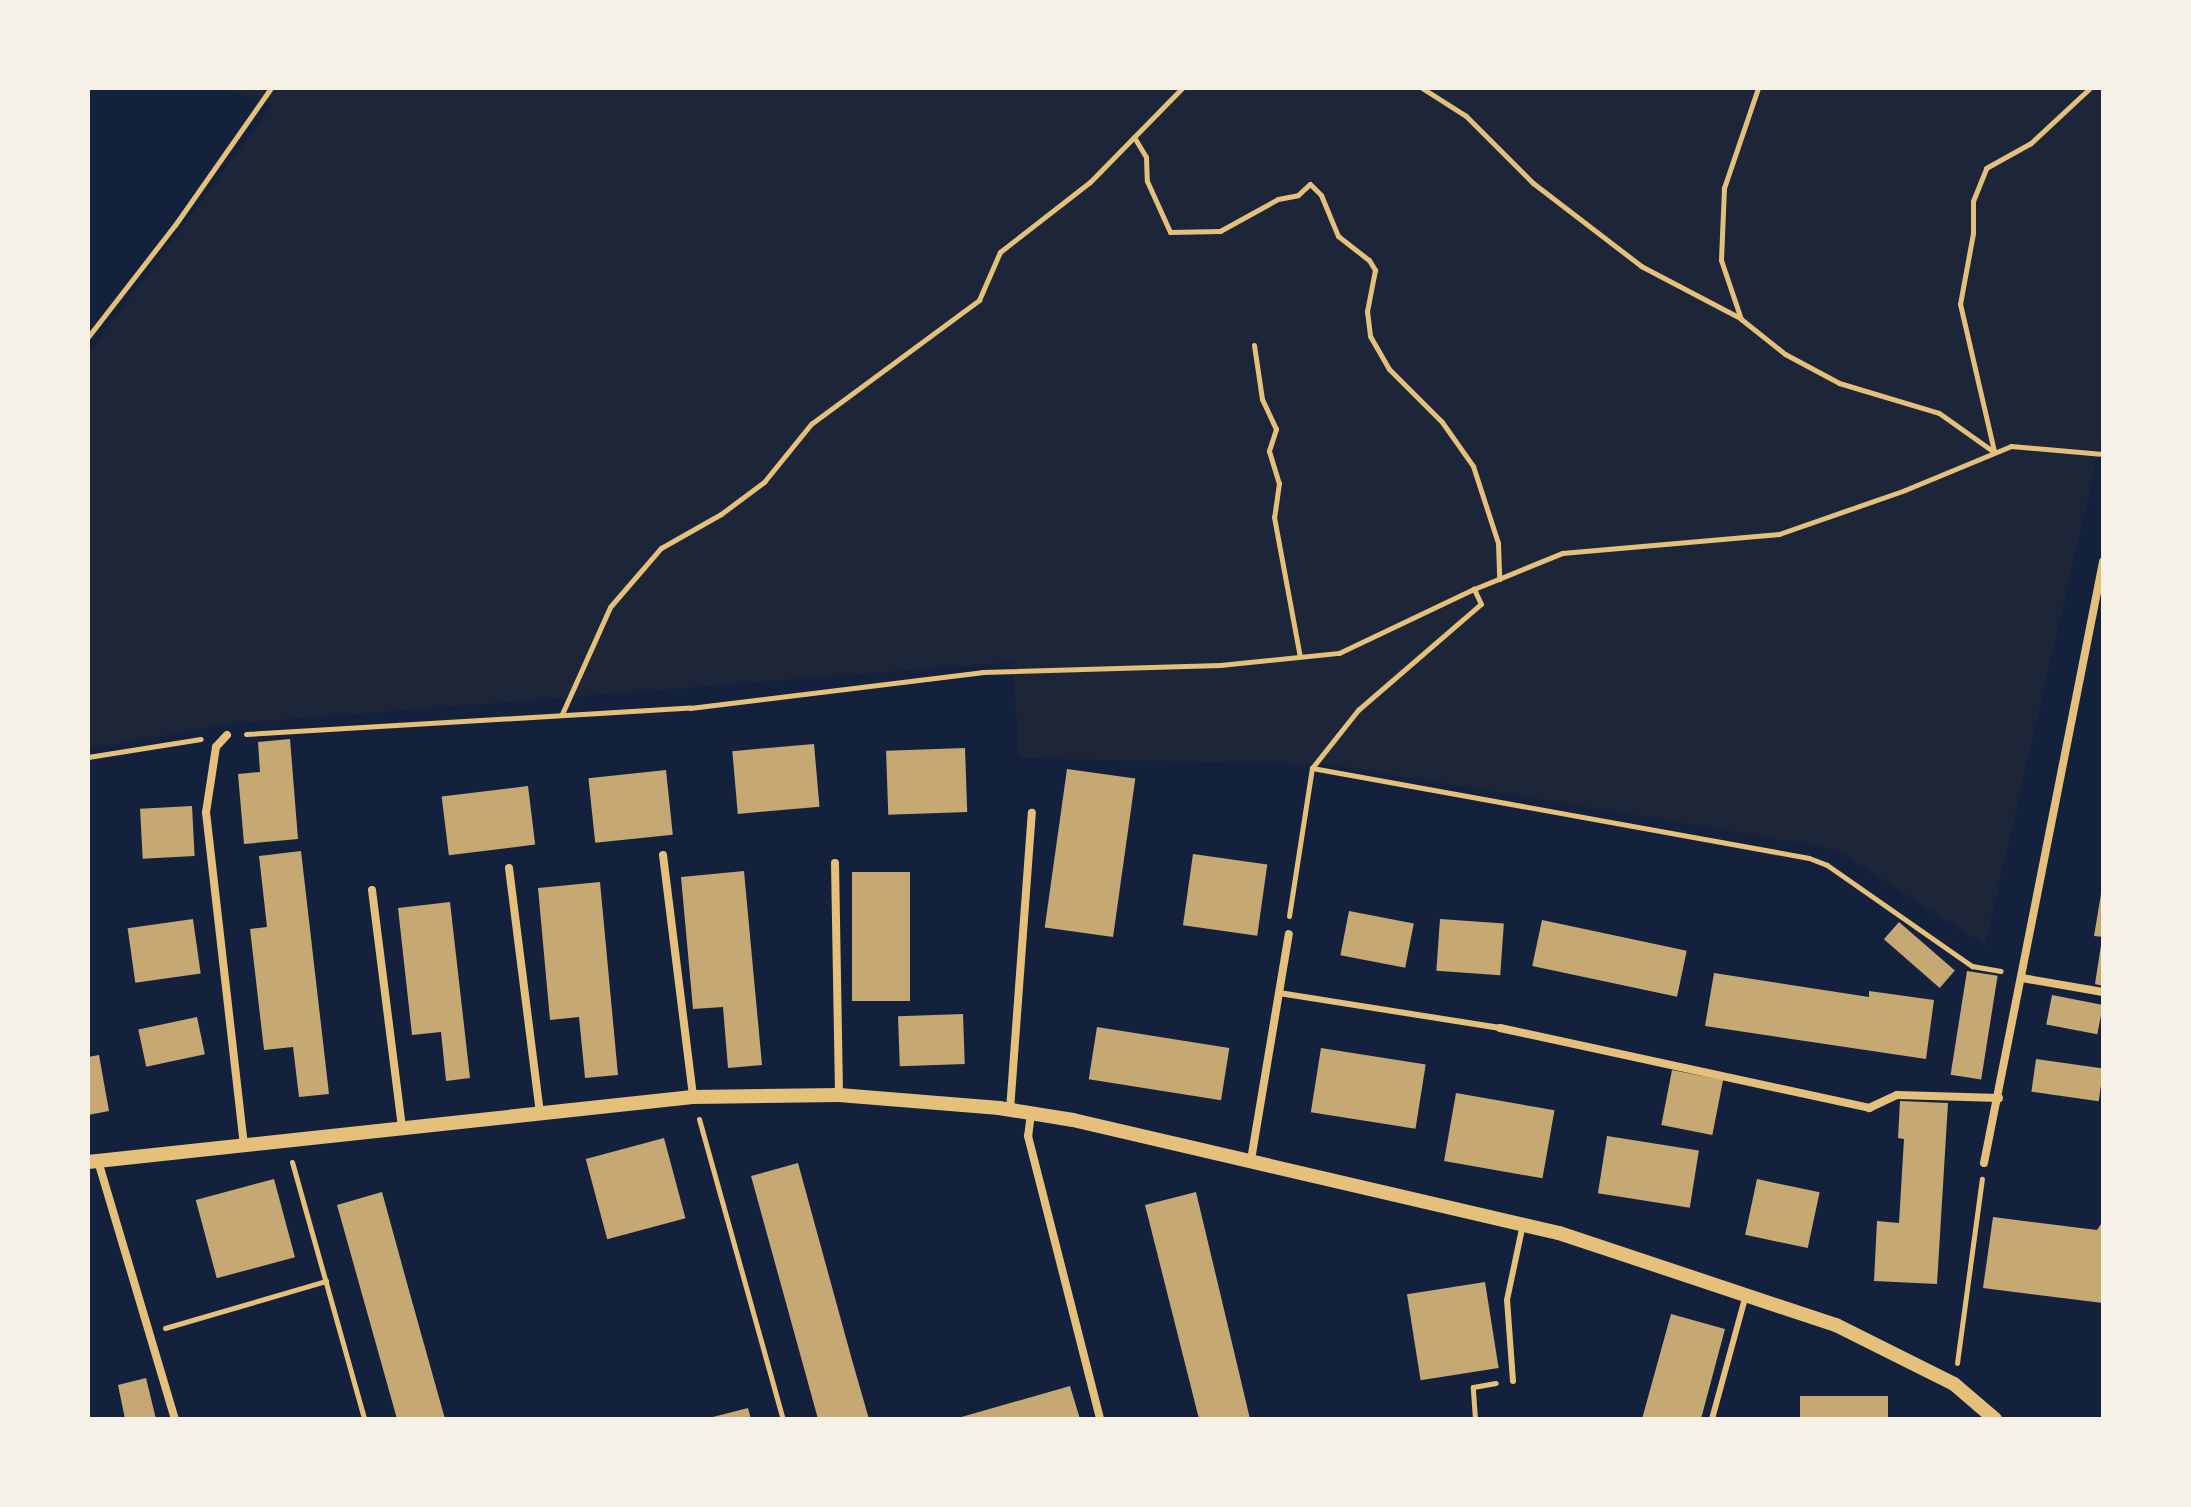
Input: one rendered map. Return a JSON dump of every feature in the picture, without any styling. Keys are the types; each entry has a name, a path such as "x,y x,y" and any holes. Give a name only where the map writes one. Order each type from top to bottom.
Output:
{"street":[{"path":"1984,1163 2103,562"},
{"path":"227,735 216,747 206,812 244,1143"},
{"path":"1010,1110 1032,813"},
{"path":"663,855 693,1097"},
{"path":"835,863 839,1095"},
{"path":"509,868 540,1112"},
{"path":"372,890 402,1127"},
{"path":"1251,1160 1289,934"},
{"path":"2022,978 2103,992"},
{"path":"1500,1028 1869,1108 1897,1095 1999,1098"},
{"path":"175,1419 150,1332 93,1161 693,1097 839,1095 1031,1113 1251,1160 1523,1224 1836,1325 1954,1384 1995,1419"},
{"path":"1031,1113 1028,1136 1100,1419"}],"lane":[{"path":"1279,993 1500,1028"},
{"path":"1513,1381 1507,1300 1523,1224"},
{"path":"1712,1419 1746,1295"}],"path":[{"path":"88,337 175,225 271,88"},
{"path":"561,715 610,607 661,548 721,514 764,482 811,424 979,300 1000,252 1090,182 1182,88"},
{"path":"1422,88 1466,116 1533,183 1641,266 1741,319 1785,354 1839,383 1939,413 1995,452"},
{"path":"1741,319 1721,260 1724,188 1758,88"},
{"path":"1995,452 1979,399 1960,304 1973,233 1973,201 1986,168 2031,143 2090,88"},
{"path":"1134,137 1146,157 1147,181 1170,232 1220,231 1278,199 1298,195 1310,184 1321,195 1338,236 1369,260 1375,270 1367,311 1370,336 1389,369 1442,422 1473,466 1498,543 1499,579"},
{"path":"1254,345 1262,399 1276,429 1269,451 1279,483 1274,517 1300,657"},
{"path":"88,757 227,735 690,708 982,672 1220,665 1339,653 1474,589 1562,553 1779,534 1905,490 2011,446 2103,454"},
{"path":"1289,934 1312,768 1358,710 1481,604 1474,589"},
{"path":"1312,768 1809,858 1827,865 1972,966 2022,978"},
{"path":"693,1097 783,1419"},
{"path":"287,1139 364,1419"},
{"path":"1954,1384 1984,1163"},
{"path":"150,1332 326,1281"},
{"path":"1475,1419 1473,1387 1513,1381"}],"shaded area":[{"path":"223,88 2103,88 2103,433 1985,945 1835,849 1334,765 1019,758 1013,662 228,724 88,749 88,354 273,104"}],"building":[{"path":"290,739 298,839 244,844 238,774 260,772 258,742"},
{"path":"814,744 819,807 738,814 732,751"},
{"path":"965,748 967,812 888,815 886,751"},
{"path":"1067,769 1135,779 1113,937 1045,927"},
{"path":"666,770 673,835 595,843 588,778"},
{"path":"528,786 535,845 449,855 442,797"},
{"path":"192,806 195,856 143,859 140,809"},
{"path":"301,851 329,1094 299,1097 293,1047 264,1050 250,929 267,927 259,856"},
{"path":"1193,854 1267,864 1257,936 1183,925"},
{"path":"744,871 762,1065 728,1068 723,1007 693,1009 681,877"},
{"path":"852,872 910,872 910,1001 852,1001"},
{"path":"600,882 618,1075 585,1078 579,1017 550,1020 538,888"},
{"path":"2103,894 2103,937 2094,936"},
{"path":"450,902 470,1078 446,1081 441,1032 412,1035 398,908"},
{"path":"1349,911 1414,924 1405,968 1340,955"},
{"path":"193,919 201,973 135,983 128,928"},
{"path":"1440,919 1504,923 1500,975 1436,971"},
{"path":"1542,920 1687,951 1677,997 1532,966"},
{"path":"1899,922 1955,971 1940,988 1884,939"},
{"path":"2103,945 2103,986 2095,984"},
{"path":"1967,971 1998,976 1981,1080 1951,1075"},
{"path":"1714,973 1869,997 1869,991 1934,1000 1926,1059 1705,1026"},
{"path":"2052,995 2103,1005 2097,1034 2046,1024"},
{"path":"963,1014 965,1064 900,1066 898,1016"},
{"path":"197,1017 205,1054 146,1067 138,1029"},
{"path":"1097,1027 1229,1048 1221,1100 1089,1079"},
{"path":"1321,1048 1426,1065 1416,1129 1311,1112"},
{"path":"99,1055 109,1111 88,1115 88,1057"},
{"path":"2036,1059 2103,1068 2099,1101 2031,1092"},
{"path":"1672,1070 1723,1080 1712,1135 1661,1125"},
{"path":"1456,1093 1554,1110 1542,1178 1444,1161"},
{"path":"1900,1101 1948,1103 1937,1284 1874,1281 1877,1221 1899,1223 1904,1139 1898,1138"},
{"path":"1607,1136 1699,1151 1690,1208 1598,1193"},
{"path":"664,1138 685,1218 607,1239 586,1159"},
{"path":"798,1163 869,1419 818,1419 751,1176"},
{"path":"274,1179 295,1257 217,1278 196,1200"},
{"path":"1757,1179 1820,1192 1808,1248 1745,1235"},
{"path":"382,1192 445,1419 397,1419 337,1205"},
{"path":"1196,1192 1250,1419 1199,1419 1145,1205"},
{"path":"1993,1217 2097,1230 2103,1221 2103,1303 1983,1288"},
{"path":"1485,1282 1499,1368 1421,1380 1407,1294"},
{"path":"1671,1314 1725,1329 1701,1419 1642,1419"},
{"path":"146,1378 156,1419 125,1419 118,1385"},
{"path":"1070,1386 1080,1419 958,1419 958,1418"},
{"path":"1800,1396 1888,1396 1888,1419 1800,1419"},
{"path":"748,1408 751,1419 709,1419 709,1418"}]}
